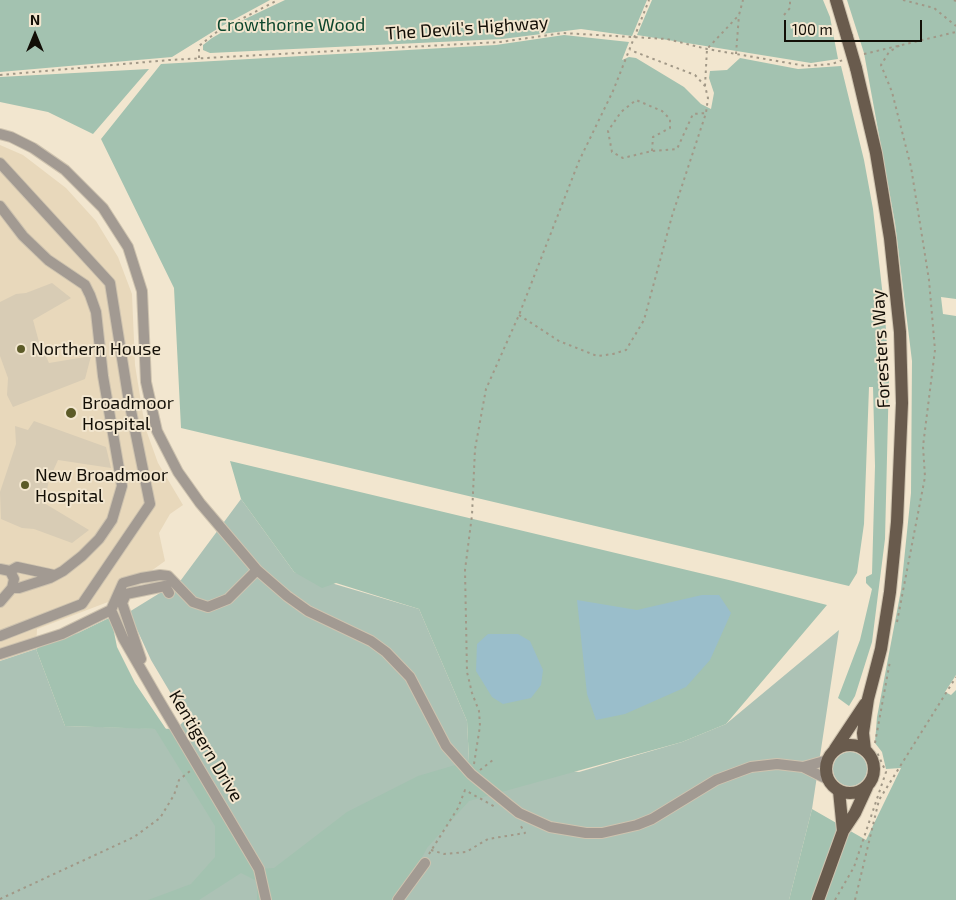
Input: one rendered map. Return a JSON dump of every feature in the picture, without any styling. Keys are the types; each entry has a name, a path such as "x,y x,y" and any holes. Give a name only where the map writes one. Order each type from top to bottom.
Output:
{"main road":[{"name":"Foresters Way","path":"836,0 856,68 876,153 890,238 902,368 899,489 892,576 887,622 868,699 863,733 865,750"},
{"name":"Foresters Way","path":"831,755 868,699"},
{"path":"818,900 843,830 873,776 873,760 865,750 850,745 831,755 826,768 829,780 839,791 843,830"},
{"path":"839,791 852,793 867,787"}],"street":[{"path":"0,134 11,137 33,148 65,170 103,208 128,247 142,291 146,382 156,431 178,472 200,503 258,570 308,611 371,641 386,652 410,677 446,746 520,813 550,827 602,833 637,826 669,811 710,783 751,767 777,764 803,767 829,780"},
{"path":"0,163 110,283 128,396 150,504 82,604 0,636"},
{"path":"0,206 23,236 48,260 85,285 90,295 96,312 103,376 122,486 112,520 99,539 82,556 55,575 20,588 12,588"},
{"path":"5,570 16,568 55,575"},
{"path":"0,602 12,588 14,579 5,570"},
{"path":"0,654 62,634 112,610 123,583 160,574 168,576 193,602 208,607 228,599 258,570"},
{"path":"140,667 141,658 122,603 126,594 165,586 169,593"},
{"name":"Kentigern Drive","path":"112,610 123,638 259,869 266,900"},
{"path":"803,767 831,755"},
{"path":"398,900 425,863"}],"path":[{"path":"199,58 199,46 218,31 278,0"},
{"path":"492,760 480,770 472,770 480,726 479,711 472,694 467,672 464,600 475,449 486,389 519,315 580,161 613,91 650,0"},
{"path":"736,54 739,14 743,0"},
{"path":"784,15 790,8 790,0"},
{"path":"903,0 904,2 934,8 956,26"},
{"path":"519,315 560,341 597,356 626,350 644,320 672,216 706,113 708,98 705,86 707,49 739,14"},
{"path":"861,55 956,32"},
{"name":"The Devil's Highway","path":"0,75 199,58 500,42 563,33 667,39 707,49 806,66 832,64 843,60"},
{"path":"630,50 695,75 705,86"},
{"path":"652,150 653,137 670,128 670,119 662,111 636,100 621,112 608,131 612,152 623,158 652,150 677,149 693,114 706,113"},
{"path":"854,900 878,801 956,677"},
{"path":"0,899 134,837 160,818 174,795 179,780 198,764"},
{"path":"500,810 465,790 462,799 432,850 444,854 466,852 488,838 525,833 517,820"}],"shaded area":[{"name":"Broadmoor Hospital","path":"0,145 23,155 66,188 96,221 118,257 132,294 135,365 145,427 158,463 183,505 170,514 159,533 165,561 108,602 37,629 36,649 0,661"}],"green space":[{"name":"Crowthorne Wood","path":"0,0 270,0 222,26 172,57 0,72"},
{"name":"Crowthorne Wood","path":"285,0 647,0 632,36 581,29 502,39 210,53 203,50 203,45 212,38 245,19"},
{"path":"652,0 823,0 830,17 838,59 811,63 637,35"},
{"path":"847,0 956,0 956,299 941,297 943,314 956,316 956,675 945,692 951,695 956,690 956,900 789,900 812,809 866,840 901,768 886,769 882,752 875,743 877,717 901,590 911,493 912,361 895,223 864,53"},
{"path":"564,35 629,42 622,60 629,57 636,58 684,87 701,104 711,109 714,93 709,78 710,71 727,70 740,58 798,69 841,66 864,160 873,209 885,315 889,376 885,539 872,642 855,696 849,706 838,698 860,640 872,589 866,583 866,577 872,574 875,466 873,387 869,387 864,524 857,573 849,586 181,428 174,288 101,139 161,64 496,45"},
{"path":"149,69 93,134 48,112 0,102 0,77"},
{"path":"230,461 827,605 726,724 682,742 469,801 427,848 400,900 257,900 257,881 241,873 199,900 148,900 191,884 215,857 215,826 155,729 65,726 36,649 53,639 78,633 111,617 117,647 135,683 166,729 176,729 260,869 274,868 347,812 418,776 469,761 467,721 419,609 336,583 322,588 294,572 241,499"},
{"path":"241,499 294,572 419,609 467,721 469,761 579,772 682,742 726,724 839,630 812,809 789,900 0,900 0,661 36,649 65,726 176,729 186,719 151,660 129,612 181,580"},
{"path":"850,752 857,753 862,757 866,762 866,776 862,781 857,785 850,786 843,785 838,781 834,776 833,769 834,762 838,757 843,753"}],"water":[{"path":"702,595 719,595 731,613 710,660 686,687 625,714 596,720 587,694 577,600 637,610"},
{"path":"488,634 518,634 530,641 543,670 541,685 531,698 503,704 492,697 476,671 477,644"}],"building":[{"name":"Northern House","path":"52,283 71,298 33,320 39,342 49,363 91,356 85,379 13,407 7,395 8,378 0,356 0,302 16,294 26,293"},
{"name":"New Broadmoor Hospital","path":"34,421 106,447 111,468 58,460 49,480 44,503 89,530 72,543 34,529 22,528 1,519 0,492 16,444 15,426 28,430"}],"place":[{"name":"Northern House","path":"21,349"},
{"name":"Broadmoor Hospital","path":"71,413"},
{"name":"New Broadmoor Hospital","path":"25,485"}]}
